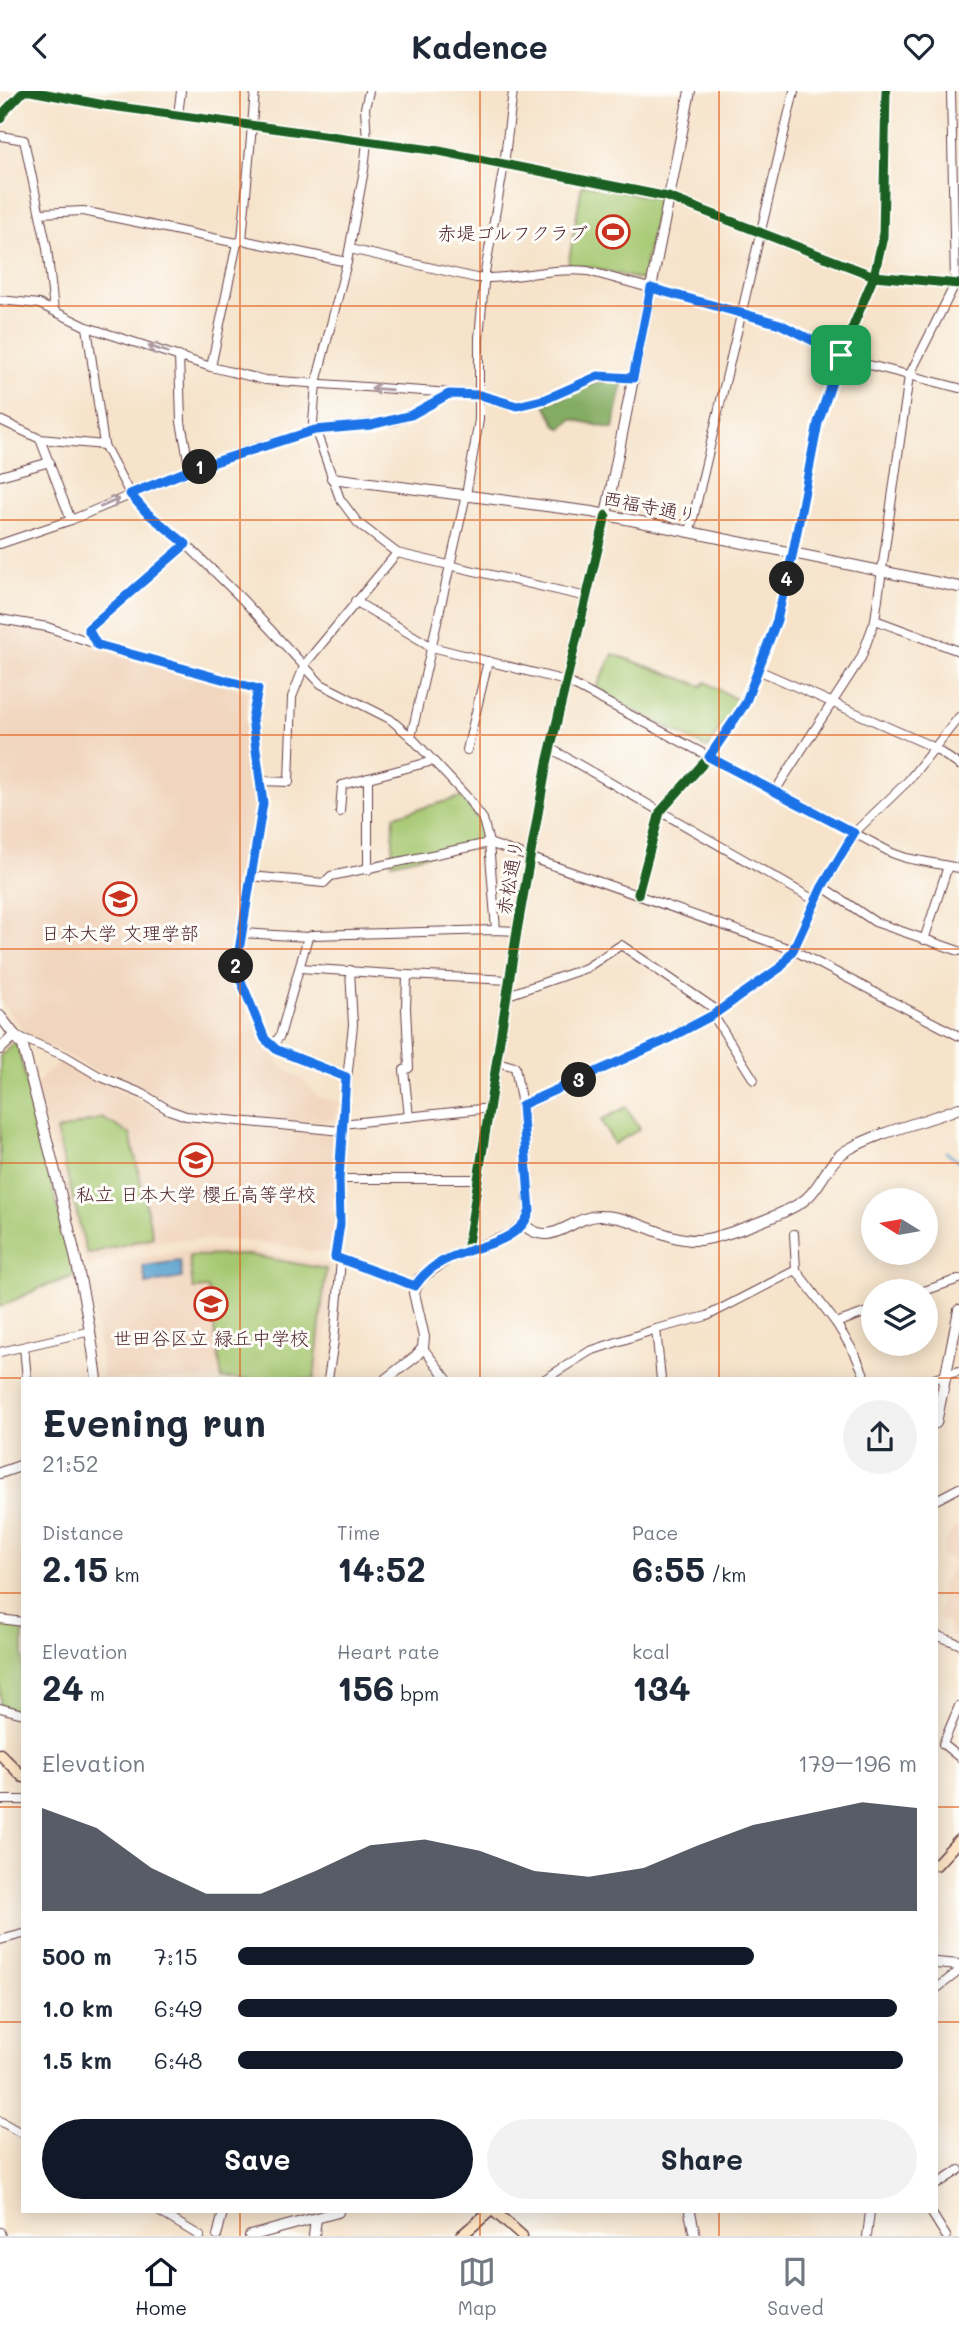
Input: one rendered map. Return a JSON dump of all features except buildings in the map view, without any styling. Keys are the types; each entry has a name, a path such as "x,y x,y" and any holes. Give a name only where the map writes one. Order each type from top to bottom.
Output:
{"main road":[{"path":"0,1754 21,1775"},
{"path":"938,1863 959,1840"},
{"path":"461,2236 488,2213"},
{"path":"496,2213 522,2236"}],"street":[{"path":"0,119 24,91 31,91 178,115 439,151 668,197 874,276 957,284"},
{"path":"178,115 181,91"},
{"path":"211,367 240,241 255,91"},
{"path":"369,91 365,108 367,141 347,262 316,383 315,430 340,499 358,523 397,553 587,597"},
{"path":"411,737 466,495 479,420 479,338 484,279 504,165 513,91"},
{"name":"赤松通り","path":"467,1250 517,931 550,748 606,515 690,91"},
{"path":"690,531 794,91"},
{"path":"638,894 660,812 709,757 739,715 777,620 818,423 841,355 874,276 883,237 886,91"},
{"path":"775,791 861,659 875,620 909,376 957,284 956,160 951,91"},
{"path":"0,125 0,137 24,141 47,248 54,310"},
{"path":"40,213 83,211 347,262"},
{"path":"349,249 484,279 576,270 780,324 846,359 959,388"},
{"path":"0,301 39,304 87,327 211,367 265,380 480,395 517,406 546,399 598,376 633,378"},
{"path":"87,327 104,445 130,494 146,512 186,544 305,664 321,684 390,719 411,737 466,796 483,820 489,843 496,929"},
{"path":"179,356 181,422 190,470"},
{"path":"0,544 71,520 190,470 315,430 394,421 411,415 449,394"},
{"path":"0,420 40,439 104,445"},
{"path":"40,439 71,520"},
{"path":"0,476 50,462"},
{"name":"西福寺通り","path":"332,478 606,515 959,587"},
{"path":"97,645 88,629 186,544"},
{"path":"260,781 289,782 292,697 305,664 397,553"},
{"path":"355,601 432,647 566,681 906,858 959,868"},
{"path":"0,619 47,627 97,645 258,689 252,719 263,803 236,969 265,1039 277,1050 346,1077"},
{"path":"875,620 959,651"},
{"path":"467,750 488,661"},
{"path":"758,670 936,748 959,765"},
{"path":"522,1105 660,1043 716,1013 781,967 793,950 822,887 854,833 908,781 959,717"},
{"path":"550,748 816,901"},
{"path":"340,812 342,785 433,761"},
{"path":"368,778 368,870"},
{"path":"251,876 324,883 331,876 489,843 793,950 959,1036"},
{"path":"924,940 948,866"},
{"path":"822,887 875,922 959,951"},
{"path":"241,933 308,937 496,929 517,931"},
{"path":"272,1045 280,1036 308,937"},
{"path":"508,995 586,968 621,945 716,1013 754,1080"},
{"path":"300,968 510,980"},
{"path":"350,970 353,1025 342,1127 340,1224 335,1257 415,1286"},
{"path":"407,975 409,1068 404,1070 409,1117"},
{"path":"0,1016 23,1046 91,1331 97,1377"},
{"path":"15,1035 65,1056 99,1076 186,1116 342,1127 490,1108"},
{"path":"0,1049 15,1035"},
{"path":"389,1377 423,1347 424,1337 415,1300 415,1286 438,1264 467,1250 510,1235 523,1224 530,1211 522,1105 516,1067 497,1062"},
{"path":"523,1224 532,1233 543,1235 598,1216 617,1217 681,1238 696,1240 717,1237 796,1207 809,1197 827,1169 846,1150 892,1130 959,1108"},
{"path":"339,1179 479,1179"},
{"path":"794,1234 796,1270 836,1323 865,1377"},
{"path":"328,1377 341,1260"},
{"path":"548,1377 590,1351 656,1329 707,1316 796,1270"},
{"path":"938,1286 959,1279"},
{"path":"938,1413 959,1310"},
{"path":"836,1323 861,1314"},
{"path":"656,1329 660,1377"},
{"path":"0,1352 91,1331"},
{"path":"24,1347 27,1377"},
{"path":"423,1347 446,1377"},
{"path":"938,1378 959,1371"},
{"path":"0,1473 21,1466"},
{"path":"938,1499 959,1488"},
{"path":"0,1619 21,1622"},
{"path":"938,1636 959,1644"},
{"path":"959,1706 943,1744 959,1757"},
{"path":"0,1709 21,1714"},
{"path":"0,1800 21,1800"},
{"path":"0,1940 21,1935"},
{"path":"938,1963 959,1965"},
{"path":"938,1987 959,1971"},
{"path":"0,2121 21,2133"},
{"path":"938,2184 959,2171"},
{"path":"162,2213 200,2236"},
{"path":"217,2236 223,2213"},
{"path":"250,2236 335,2213"},
{"path":"690,2213 695,2236"},
{"path":"867,2236 870,2213"},
{"path":"933,2213 946,2236"},
{"path":"314,2236 316,2219"}],"shaded area":[{"name":"日本大学 文理学部","path":"0,625 45,632 248,692 246,717 258,798 226,969 263,1040 281,1067 303,1080 318,1097 340,1102 335,1120 311,1122 178,1109 145,1090 102,1074 25,1033 0,1000"},
{"name":"私立 日本大学 櫻丘高等学校","path":"62,1059 113,1088 183,1120 332,1135 336,1140 335,1225 330,1254 222,1239 166,1240 134,1247 86,1267 35,1085"},
{"name":"世田谷区立 緑丘中学校","path":"194,1249 247,1250 331,1264 334,1270 321,1377 103,1377 88,1279 132,1259"},
{"path":"959,1527 959,1638 949,1635 949,1622 939,1618 941,1588 954,1562 942,1555 952,1530"}],"green space":[{"name":"赤堤ゴルフクラブ","path":"582,184 659,199 642,280 590,267 568,266"},
{"path":"600,381 623,382 613,429 572,419 562,429 556,425 545,404"},
{"path":"613,654 702,686 706,682 739,701 707,748 595,690"},
{"path":"461,797 480,822 486,841 392,863 394,816"},
{"path":"16,1040 75,1276 40,1288 0,1307 0,1056"},
{"path":"626,1107 640,1129 614,1144 601,1120"},
{"path":"102,1118 130,1134 153,1237 87,1254 56,1131"},
{"path":"249,1255 326,1269 314,1377 222,1377 208,1288 193,1289 189,1256"},
{"path":"0,1622 21,1625 21,1712 0,1707"}],"water":[{"path":"180,1261 182,1278 146,1284 143,1266"}],"waterway":[{"path":"946,1152 959,1162"}],"cycle path":[{"path":"0,119 24,91 31,91 104,105 439,151 668,197 874,276 959,284"},
{"path":"638,894 660,812 709,757 739,715 777,620 818,423 841,355 874,276 883,237 886,91"},
{"path":"467,1250 517,931 547,763 606,515"}],"place":[{"name":"赤堤ゴルフクラブ","path":"613,232"},
{"name":"日本大学 文理学部","path":"120,899"},
{"name":"私立 日本大学 櫻丘高等学校","path":"196,1160"},
{"name":"世田谷区立 緑丘中学校","path":"211,1304"}],"route":[{"path":"651,288 780,324 841,355 818,423 777,620 745,704 709,757 854,833 822,887 793,950 781,967 713,1015 660,1043 522,1105 530,1211 523,1224 510,1235 449,1258 419,1279 415,1286 335,1257 340,1224 339,1179 346,1077 277,1050 265,1039 236,969 263,803 252,719 258,689 97,645 88,629 186,544 146,512 130,494 190,470 315,430 394,421 428,407 449,394 480,395 517,406 546,399 598,376 633,378 651,288"}]}
